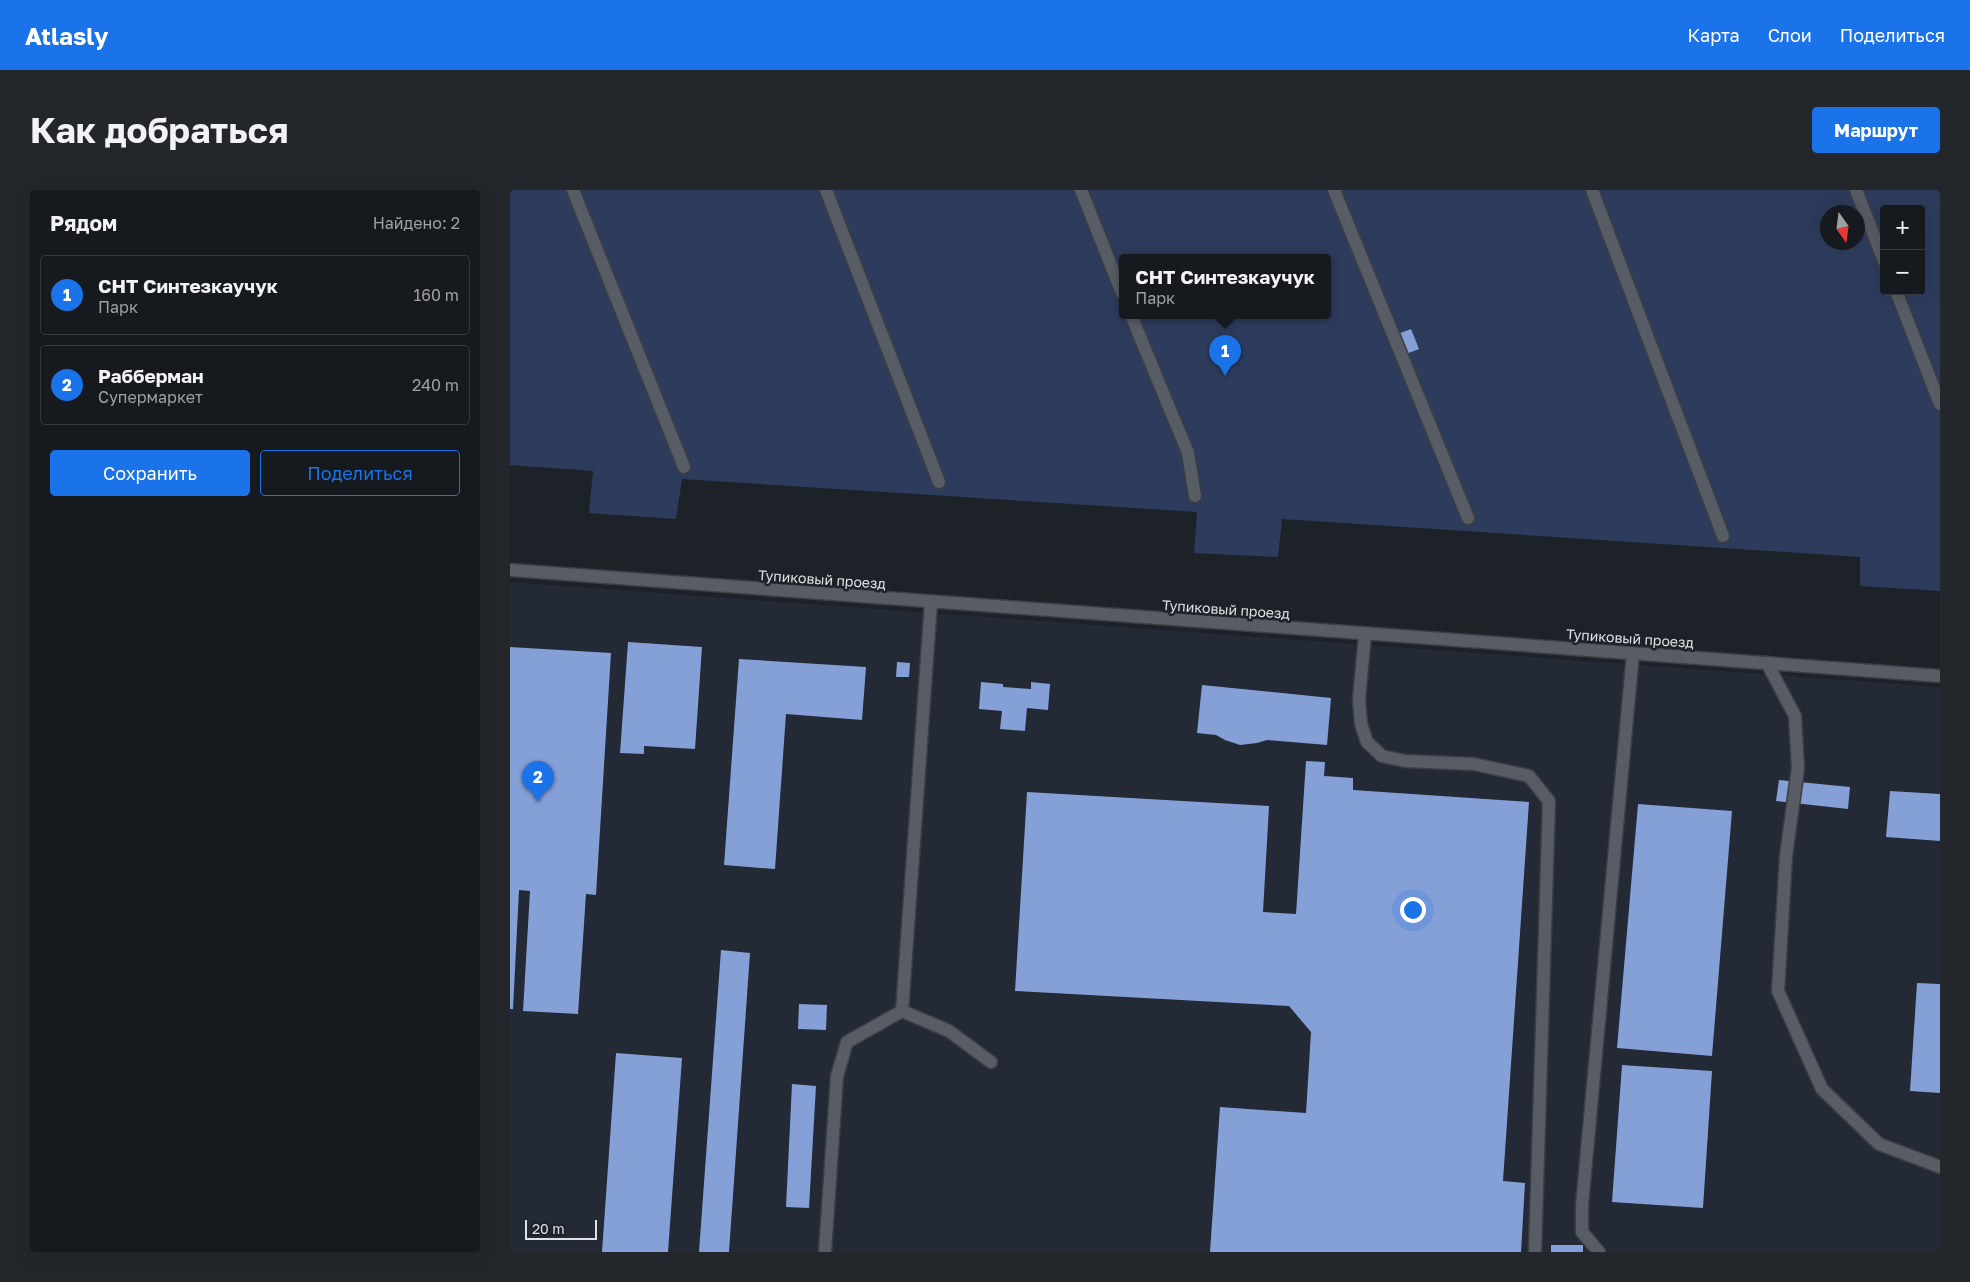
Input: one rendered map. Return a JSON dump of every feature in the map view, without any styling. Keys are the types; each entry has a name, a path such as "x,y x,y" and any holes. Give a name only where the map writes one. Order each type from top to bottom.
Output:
{"street":[{"path":"573,190 684,467"},
{"path":"826,190 939,482"},
{"path":"1080,190 1119,286"},
{"path":"1334,190 1468,518"},
{"path":"1592,190 1723,536"},
{"path":"1856,190 1880,251"},
{"path":"1898,295 1940,404"},
{"path":"1133,319 1188,453 1195,496"},
{"name":"Тупиковый проезд","path":"510,570 1940,676"},
{"path":"902,1011 931,602"},
{"path":"1365,634 1359,700 1360,724 1367,742 1382,756 1405,761 1474,764 1529,776 1549,801 1534,1252"},
{"path":"1599,1252 1582,1232 1582,1205 1633,653"},
{"path":"1767,663 1795,716 1798,768 1786,856 1778,991 1822,1089 1879,1144 1940,1167"},
{"path":"902,1011 949,1031 991,1062"},
{"path":"825,1252 837,1076 847,1042 902,1011"}],"shaded area":[{"path":"510,190 1940,190 1940,591 1860,586 1860,557 1282,519 1278,557 1194,553 1197,512 682,479 676,519 589,513 593,471 510,465"},
{"path":"510,582 1940,687 1940,1252 510,1252"}],"building":[{"path":"1411,329 1419,349 1406,354 1398,334"},
{"path":"628,642 702,647 695,749 644,746 644,754 620,753"},
{"path":"510,647 611,653 596,895 586,894 578,1014 523,1011 530,891 519,890 513,1009 510,1009"},
{"path":"739,659 866,667 862,720 786,714 775,869 724,865"},
{"path":"897,662 910,663 909,677 896,677"},
{"path":"981,682 1003,684 1003,687 1031,689 1031,682 1050,684 1048,710 1027,708 1025,731 1000,729 1002,711 979,709"},
{"path":"1202,685 1331,698 1327,745 1267,740 1240,745 1216,735 1197,733"},
{"path":"1306,761 1325,762 1324,776 1353,778 1353,790 1529,802 1503,1181 1525,1183 1521,1252 1210,1252 1220,1107 1306,1113 1311,1032 1289,1006 1015,991 1027,792 1269,806 1263,912 1296,914"},
{"path":"1779,780 1850,787 1848,809 1776,801"},
{"path":"1890,791 1940,794 1940,841 1886,837"},
{"path":"1638,804 1732,811 1712,1056 1617,1048"},
{"path":"721,950 750,953 729,1252 699,1252"},
{"path":"1917,983 1940,984 1940,1093 1910,1091"},
{"path":"799,1004 827,1005 826,1030 798,1029"},
{"path":"616,1053 682,1058 668,1252 602,1252"},
{"path":"1622,1065 1712,1071 1703,1208 1612,1202"},
{"path":"792,1084 816,1086 809,1208 786,1207"},
{"path":"1551,1245 1583,1245 1583,1252 1551,1252"}],"place":[{"name":"СНТ Синтезкаучук","path":"1225,376"},
{"name":"Рабберман","path":"538,802"}]}
